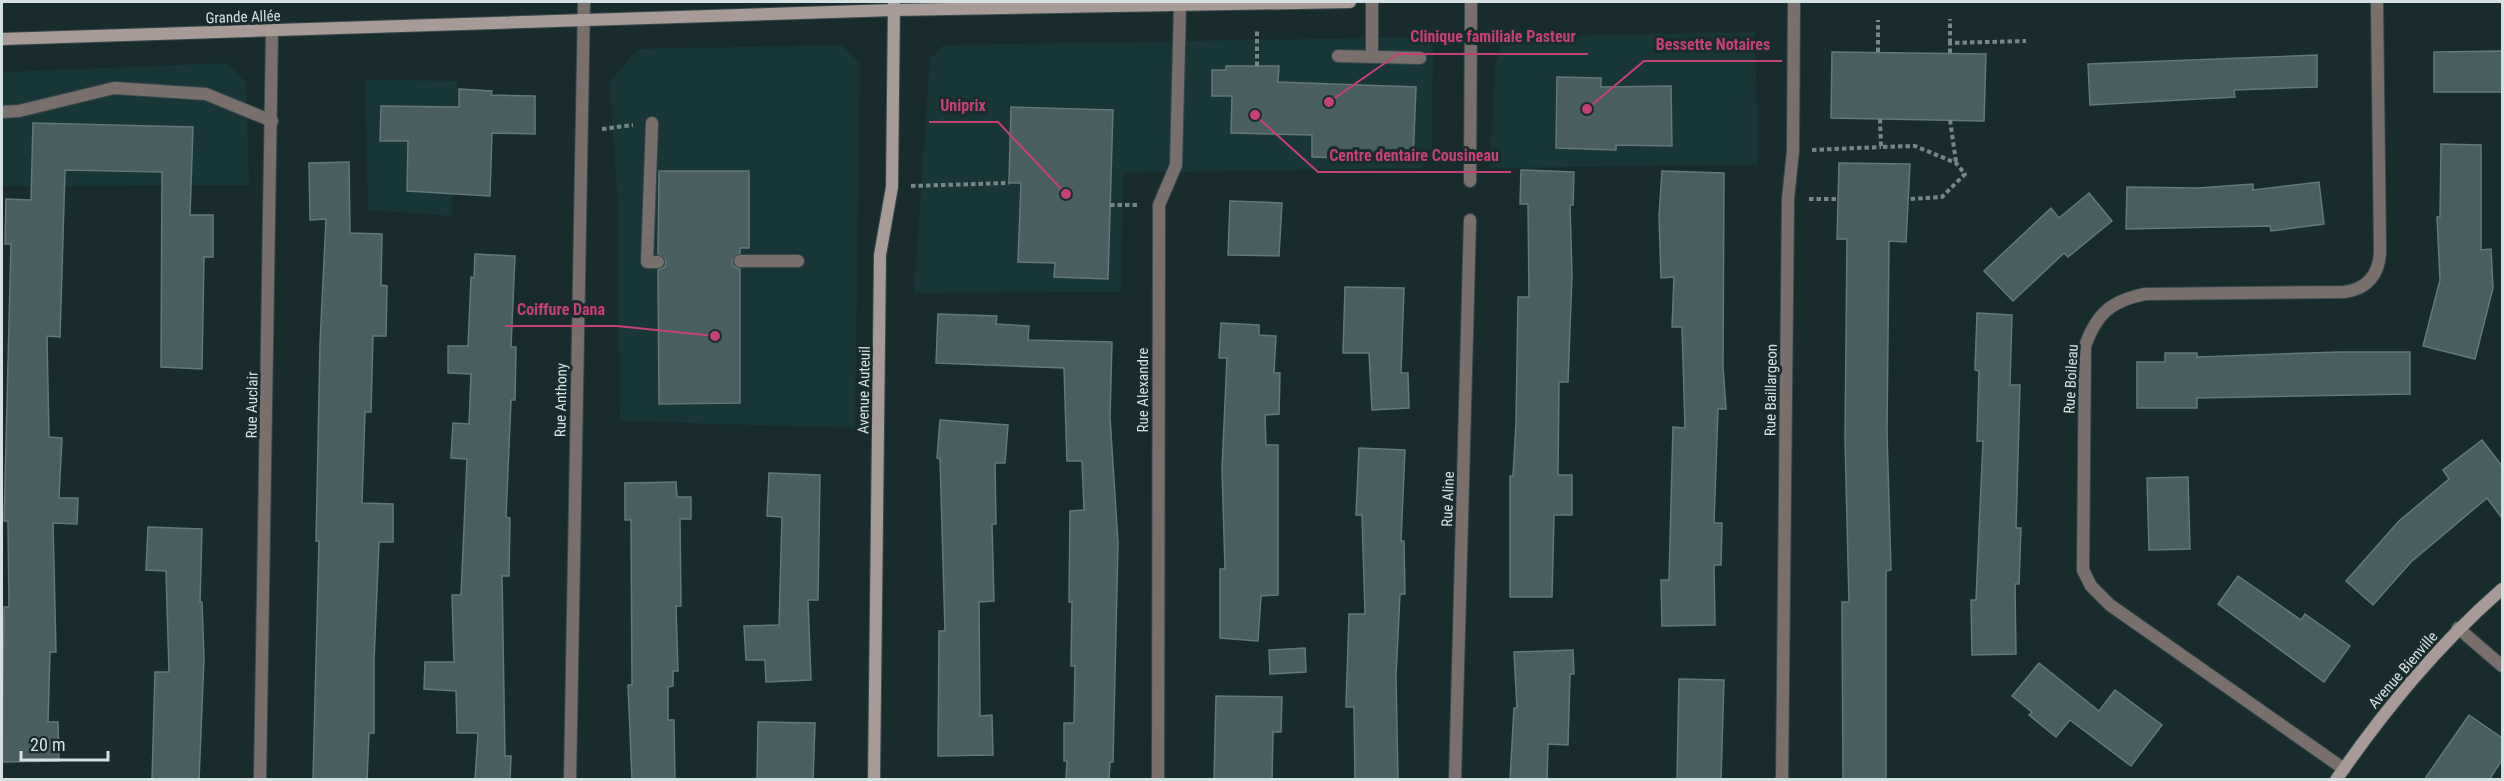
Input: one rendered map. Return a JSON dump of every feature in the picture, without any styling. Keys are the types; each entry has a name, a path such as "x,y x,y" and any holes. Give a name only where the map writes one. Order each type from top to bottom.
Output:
{"main road":[{"name":"Grande Allée","path":"2,39 583,21 894,6 1350,2"},
{"name":"Avenue Auteuil","path":"874,780 880,255 892,187 894,6"},
{"name":"Avenue Bienville","path":"2336,780 2398,696 2458,628 2502,589"}],"street":[{"name":"Rue Anthony","path":"570,780 584,2"},
{"path":"1372,2 1372,57"},
{"path":"1470,181 1471,2"},
{"name":"Rue Baillargeon","path":"1782,780 1788,199 1793,151 1794,2"},
{"name":"Rue Boileau","path":"2344,769 2110,605 2091,586 2083,570 2085,346 2092,326 2103,312 2121,299 2145,294 2344,292 2364,286 2374,276 2380,252 2377,2"},
{"name":"Rue Alexandre","path":"1158,780 1159,205 1176,165 1180,4"},
{"name":"Rue Auclair","path":"260,780 272,31"},
{"path":"1338,56 1420,58"},
{"path":"2,112 18,111 114,88 206,94 272,121"},
{"path":"652,123 647,262 658,262"},
{"name":"Rue Aline","path":"1455,780 1470,220"},
{"path":"740,261 798,261"},
{"path":"2458,628 2502,666"}],"path":[{"path":"1950,19 1950,53"},
{"path":"1878,20 1878,52"},
{"path":"1257,31 1257,66"},
{"path":"1950,43 2026,41"},
{"path":"1880,119 1881,147"},
{"path":"1950,120 1956,163"},
{"path":"1793,151 1915,146 1956,163 1965,174 1942,197 1909,199"},
{"path":"892,187 1009,183"},
{"path":"1788,199 1838,199"},
{"path":"1110,205 1159,205"}],"shaded area":[{"path":"1755,32 1758,165 1490,168 1495,66 1504,37"},
{"path":"1433,37 1432,152 1421,168 1123,173 1121,292 914,293 930,59 944,45"},
{"path":"841,45 860,63 855,428 620,421 618,207 610,81 638,49"},
{"path":"227,63 246,83 249,185 2,186 2,76 5,72"},
{"path":"365,80 458,81 452,216 368,210"}],"building":[{"path":"2502,51 2502,92 2434,92 2434,52"},
{"path":"1832,52 1986,54 1984,121 1831,118"},
{"path":"2317,55 2317,87 2234,90 2235,97 2090,105 2088,64"},
{"path":"1226,66 1279,66 1278,82 1416,87 1413,160 1312,157 1312,135 1231,133 1232,96 1212,96 1212,70 1226,70"},
{"path":"1557,77 1601,78 1601,87 1671,86 1672,146 1616,145 1616,150 1556,148"},
{"path":"459,89 492,91 491,95 535,96 535,134 492,133 490,196 407,191 408,141 380,141 381,106 459,107"},
{"path":"1011,107 1113,110 1108,279 1054,277 1055,263 1018,262 1021,183 1009,183"},
{"path":"33,123 193,127 190,215 213,215 213,257 204,257 202,369 161,367 162,172 65,170 60,337 47,336 49,437 62,438 59,498 78,498 77,524 53,523 56,652 50,652 48,722 58,722 59,761 2,762 4,607 9,607 8,521 4,521 11,244 5,244 6,199 31,200"},
{"path":"2441,144 2481,145 2481,250 2491,249 2493,288 2475,359 2423,346 2440,280 2437,217 2440,217"},
{"path":"349,162 350,233 382,234 381,285 387,286 386,336 373,336 371,412 365,412 362,503 393,504 393,542 379,542 374,661 374,733 369,733 367,780 313,780 319,541 316,541 320,344 326,219 310,220 309,163"},
{"path":"1839,163 1910,164 1906,242 1889,241 1887,433 1891,570 1886,571 1886,780 1843,780 1842,602 1849,602 1845,439 1847,239 1837,239"},
{"path":"1521,170 1574,172 1573,205 1570,205 1572,275 1568,382 1559,382 1558,475 1572,475 1572,515 1554,515 1552,597 1510,597 1510,476 1513,476 1516,423 1518,297 1529,297 1528,204 1520,204"},
{"path":"659,171 749,171 749,248 740,248 740,253 732,260 733,266 740,269 740,403 659,404 658,270 665,267 666,261 658,254"},
{"path":"1662,171 1724,173 1723,366 1726,409 1718,409 1714,523 1722,523 1721,565 1714,565 1715,625 1662,626 1661,580 1669,580 1673,427 1685,428 1682,327 1672,327 1674,277 1661,278 1659,216"},
{"path":"2319,182 2324,224 2271,231 2270,226 2126,229 2127,187 2198,188 2253,184 2253,190"},
{"path":"2089,193 2112,221 2068,257 2064,253 2013,301 1984,271 2051,208 2059,218"},
{"path":"1230,201 1282,203 1279,256 1228,255"},
{"path":"475,254 515,256 511,347 516,347 515,400 511,400 506,517 510,518 509,576 502,576 505,756 511,756 510,780 475,780 478,733 457,733 456,691 424,689 425,662 454,662 452,595 461,595 467,459 451,458 453,423 469,424 471,374 448,373 448,346 468,346 471,277 474,278"},
{"path":"1345,287 1404,288 1401,373 1408,373 1409,408 1372,410 1369,353 1343,353"},
{"path":"1977,313 2012,315 2010,385 2020,385 2016,528 2021,528 2019,584 2015,584 2016,654 1972,655 1971,600 1976,600 1983,441 1977,441 1979,371 1975,370"},
{"path":"938,314 997,316 996,324 1029,326 1028,340 1112,342 1110,417 1118,543 1113,762 1110,762 1109,780 1066,780 1064,723 1074,723 1075,666 1071,666 1070,511 1084,510 1082,461 1067,461 1064,368 936,363"},
{"path":"1221,323 1259,325 1259,335 1276,336 1274,373 1280,373 1279,414 1265,415 1266,445 1278,445 1278,595 1261,596 1258,641 1220,638 1220,569 1225,569 1222,469 1227,358 1219,358"},
{"path":"2410,352 2410,394 2197,398 2197,408 2137,408 2137,362 2165,362 2165,353 2197,353 2197,357"},
{"path":"940,420 1008,425 1005,463 995,463 996,524 992,524 994,601 979,602 980,716 992,715 993,755 938,756 939,631 945,631 940,459 937,458"},
{"path":"2482,440 2502,466 2502,518 2487,498 2411,562 2373,605 2346,581 2399,521 2449,479 2443,470"},
{"path":"1359,448 1405,450 1401,541 1404,541 1405,594 1400,594 1396,676 1398,780 1355,780 1354,707 1346,707 1349,614 1365,614 1362,515 1356,515"},
{"path":"769,473 820,475 818,600 808,600 811,680 766,682 765,660 746,660 744,626 779,625 782,517 767,516"},
{"path":"2188,477 2190,549 2149,550 2147,478"},
{"path":"676,482 677,497 691,497 691,519 680,519 681,606 676,606 678,671 673,671 673,686 668,687 668,720 674,720 675,780 632,780 628,685 632,685 631,520 625,520 625,483"},
{"path":"148,527 202,529 200,602 202,602 204,658 199,780 152,780 155,672 169,672 166,571 146,570"},
{"path":"2238,576 2301,620 2305,614 2350,646 2324,682 2218,604"},
{"path":"1305,648 1306,672 1270,674 1269,650"},
{"path":"1573,650 1574,674 1570,674 1568,745 1548,744 1547,780 1510,780 1514,708 1517,708 1514,652"},
{"path":"2039,663 2099,711 2115,690 2162,725 2131,766 2070,720 2056,737 2029,715 2032,712 2012,696"},
{"path":"1679,679 1724,680 1721,780 1677,780"},
{"path":"1216,696 1282,697 1281,732 1273,732 1272,780 1214,780"},
{"path":"2469,715 2502,738 2502,760 2489,780 2424,780"},
{"path":"758,722 815,723 813,780 757,780"}],"place":[{"name":"Clinique familiale Pasteur","path":"1329,102"},
{"name":"Bessette Notaires","path":"1587,109"},
{"name":"Centre dentaire Cousineau","path":"1255,115"},
{"name":"Uniprix","path":"1066,194"},
{"name":"Coiffure Dana","path":"715,336"}]}
